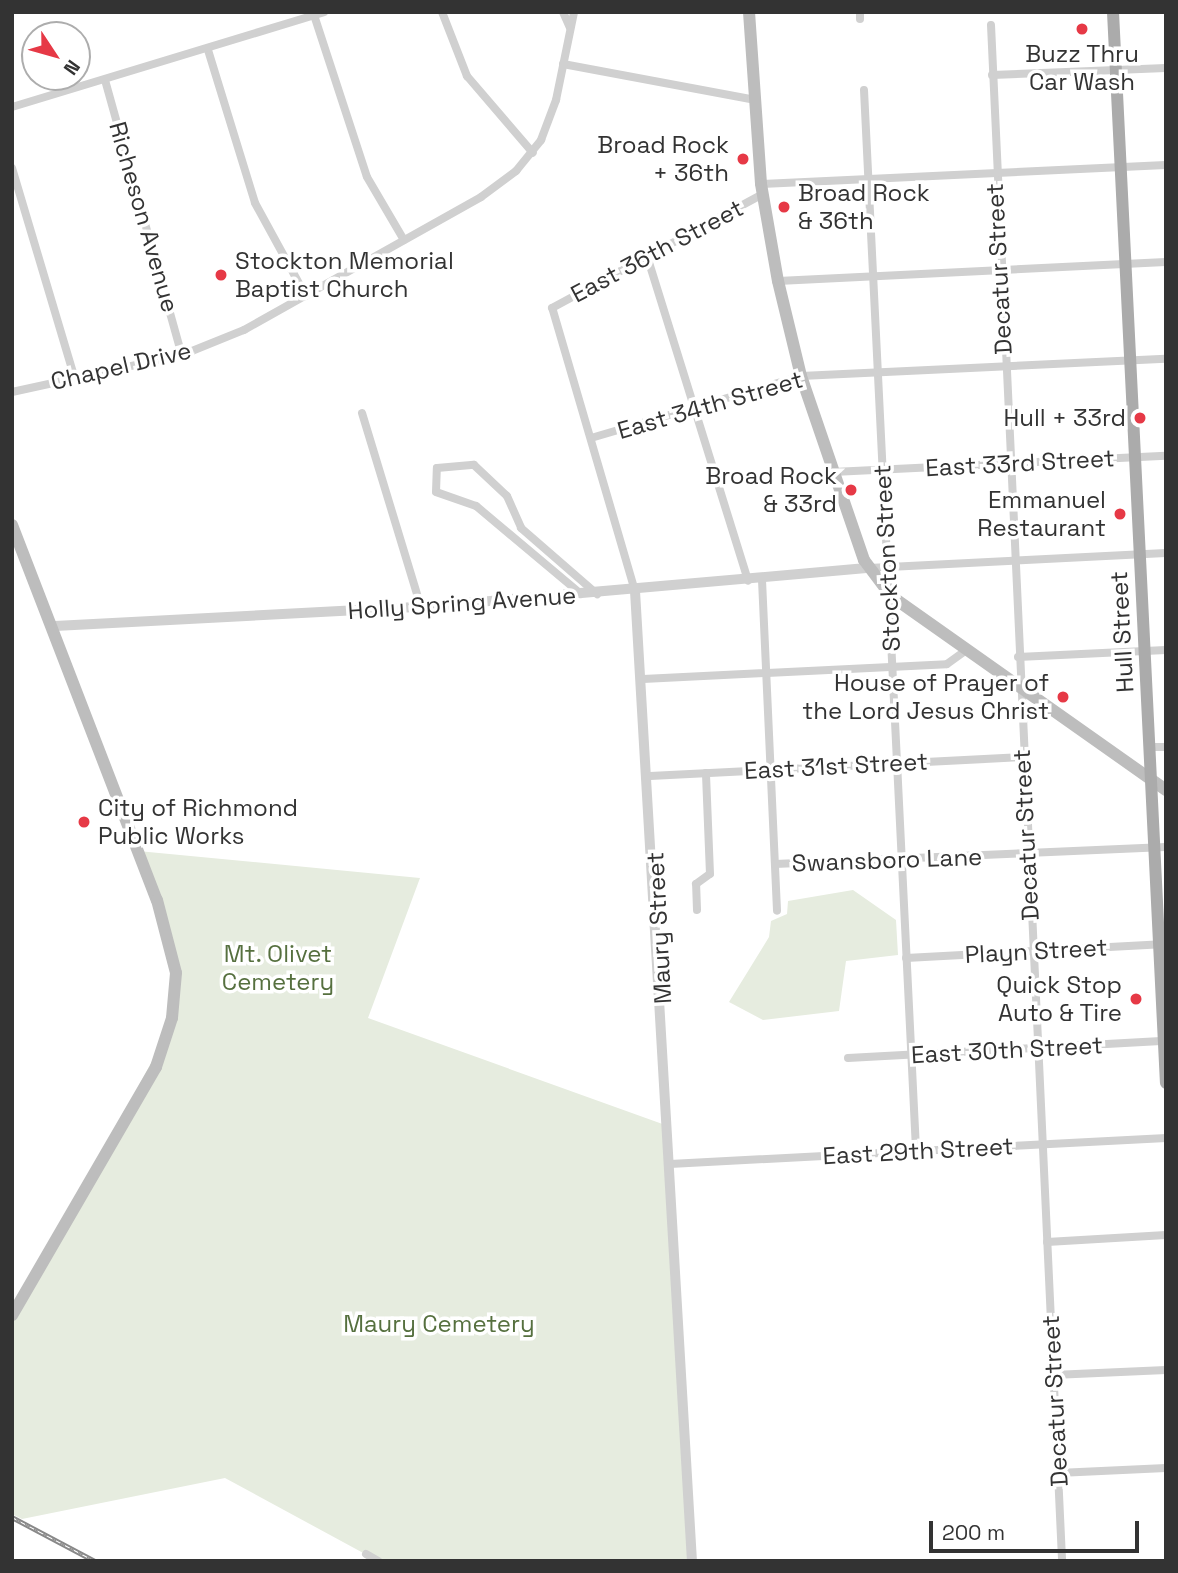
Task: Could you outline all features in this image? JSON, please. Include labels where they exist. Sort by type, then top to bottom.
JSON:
[{"type":"main road","points":[[749,12],[762,189],[778,281],[801,376],[869,568],[891,596],[1166,790]]},
{"type":"main road","name":"Hull Street","points":[[1113,12],[1150,779],[1159,848],[1166,1083]]},
{"type":"main road","points":[[12,525],[55,626],[170,939],[174,1003],[144,1092],[12,1315]]},
{"type":"street","points":[[12,107],[208,50],[324,12]]},
{"type":"street","points":[[442,12],[467,76],[533,153]]},
{"type":"street","points":[[563,12],[570,28]]},
{"type":"street","name":"Chapel Drive","points":[[12,392],[74,376],[182,355],[306,296],[481,197],[533,153],[552,115],[574,12]]},
{"type":"street","points":[[314,15],[367,177],[404,240]]},
{"type":"street","name":"Decatur Street","points":[[991,25],[1021,757],[1038,1049],[1062,1561]]},
{"type":"street","points":[[208,50],[256,203],[306,296]]},
{"type":"street","points":[[563,64],[757,100]]},
{"type":"street","points":[[992,75],[1166,68]]},
{"type":"street","name":"Richeson Avenue","points":[[105,80],[182,355]]},
{"type":"street","name":"Stockton Street","points":[[864,90],[891,596],[900,860],[916,1151]]},
{"type":"street","name":"East 36th Street","points":[[552,307],[762,189],[869,179],[1166,165]]},
{"type":"street","points":[[12,168],[74,376]]},
{"type":"street","points":[[647,256],[748,581]]},
{"type":"street","points":[[778,281],[1166,262]]},
{"type":"street","name":"Maury Street","points":[[552,307],[635,592],[650,776],[692,1561]]},
{"type":"street","name":"East 34th Street","points":[[591,438],[801,376],[1166,359]]},
{"type":"street","points":[[362,413],[421,607]]},
{"type":"street","name":"East 33rd Street","points":[[833,472],[1166,456]]},
{"type":"street","points":[[582,594],[476,506],[436,492],[436,468],[474,465],[508,496],[524,532],[597,594]]},
{"type":"street","points":[[869,568],[1166,553]]},
{"type":"street","name":"Holly Spring Avenue","points":[[55,626],[421,607],[635,592],[869,568]]},
{"type":"street","points":[[762,580],[777,911]]},
{"type":"street","points":[[643,680],[947,664],[966,650]]},
{"type":"street","points":[[1018,657],[1166,650]]},
{"type":"street","points":[[1149,747],[1166,747]]},
{"type":"street","name":"East 31st Street","points":[[650,776],[1021,757]]},
{"type":"street","points":[[697,910],[696,884],[710,874],[706,773]]},
{"type":"street","name":"Swansboro Lane","points":[[775,864],[1159,848]]},
{"type":"street","name":"Playn Street","points":[[906,958],[1162,944]]},
{"type":"street","name":"East 30th Street","points":[[848,1058],[1165,1041]]},
{"type":"street","name":"East 29th Street","points":[[670,1164],[1166,1138]]},
{"type":"street","points":[[1047,1242],[1166,1235]]},
{"type":"street","points":[[1053,1375],[1166,1370]]},
{"type":"street","points":[[1058,1474],[1166,1468]]},
{"type":"street","points":[[366,1554],[378,1561]]},
{"type":"green space","name":"Maury Cemetery","points":[[138,851],[420,878],[368,1018],[668,1126],[691,1561],[378,1561],[225,1478],[22,1519],[12,1514],[12,1321],[165,1037],[175,970]]},
{"type":"green space","points":[[853,890],[896,920],[898,955],[846,961],[839,1011],[763,1020],[729,1002],[769,937],[771,921],[787,914],[788,901]]},
{"type":"railway","points":[[12,1517],[95,1561]]},
{"type":"place","name":"Buzz Thru Car Wash","points":[[1082,29]]},
{"type":"place","name":"Broad Rock + 36th","points":[[743,159]]},
{"type":"place","name":"Broad Rock & 36th","points":[[784,207]]},
{"type":"place","name":"Stockton Memorial Baptist Church","points":[[221,275]]},
{"type":"place","name":"Hull + 33rd","points":[[1140,418]]},
{"type":"place","name":"Broad Rock & 33rd","points":[[851,490]]},
{"type":"place","name":"Emmanuel Restaurant","points":[[1120,514]]},
{"type":"place","name":"House of Prayer of the Lord Jesus Christ","points":[[1063,697]]},
{"type":"place","name":"City of Richmond Public Works","points":[[84,822]]},
{"type":"place","name":"Quick Stop Auto & Tire","points":[[1136,999]]},
{"type":"park label","name":"Mt. Olivet Cemetery","points":[[278,968]]}]
